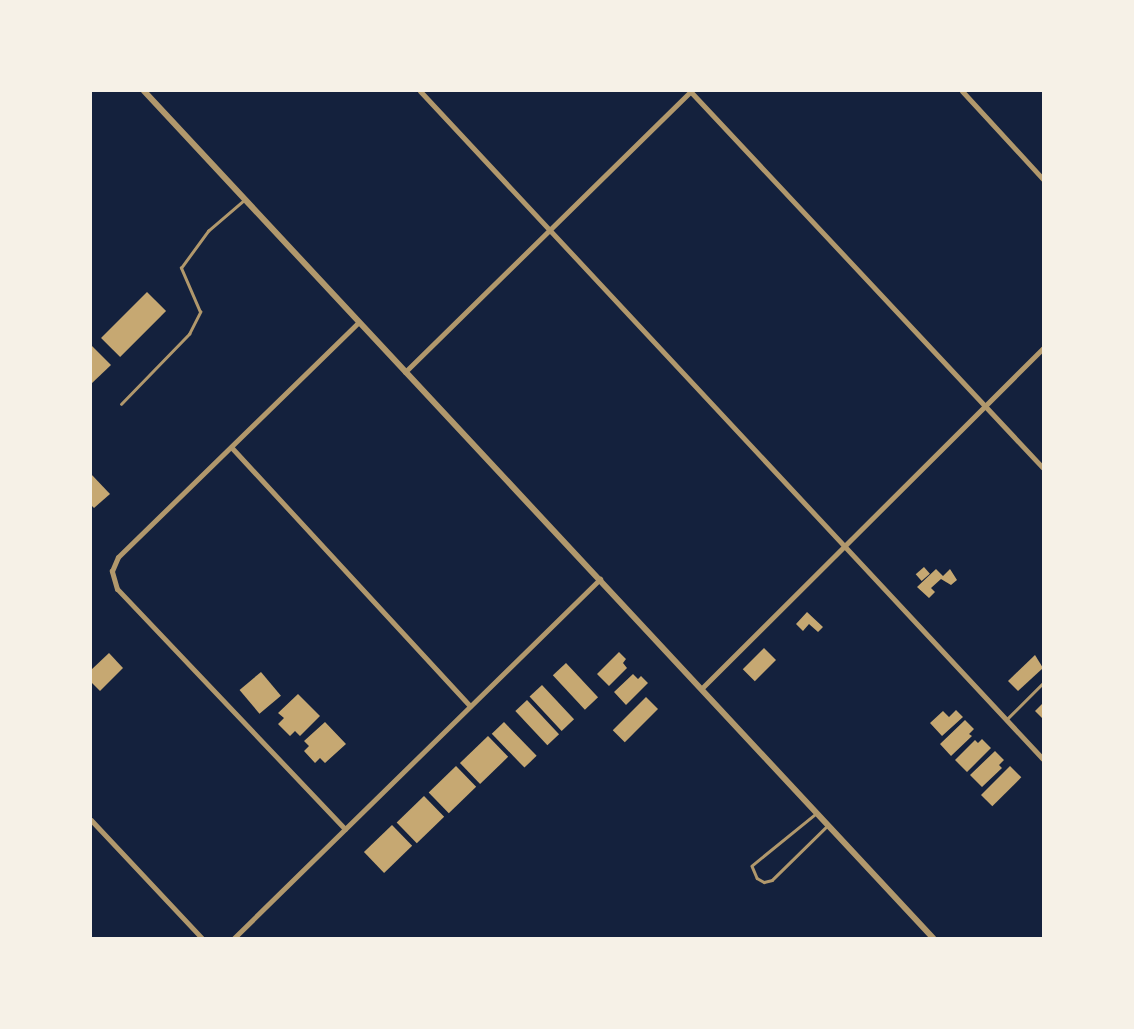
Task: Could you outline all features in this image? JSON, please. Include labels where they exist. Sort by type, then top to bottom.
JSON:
[{"type":"street","points":[[144,91],[358,323],[702,688],[933,938]]},
{"type":"street","points":[[420,91],[1043,759]]},
{"type":"street","points":[[405,372],[691,91],[1043,468]]},
{"type":"street","points":[[962,91],[1043,178]]},
{"type":"street","points":[[345,829],[117,589],[112,571],[118,557],[221,455],[232,448],[358,323]]},
{"type":"street","points":[[702,688],[986,407],[1043,348]]},
{"type":"street","points":[[232,448],[470,706]]},
{"type":"street","points":[[234,938],[600,579]]},
{"type":"street","points":[[91,820],[202,938]]},
{"type":"lane","points":[[121,404],[189,334],[200,312],[181,268],[208,231],[244,200]]},
{"type":"lane","points":[[1006,720],[1043,683]]},
{"type":"lane","points":[[818,813],[752,866],[757,878],[764,882],[772,880],[829,825]]},
{"type":"building","points":[[147,292],[166,311],[120,357],[101,338]]},
{"type":"building","points":[[91,345],[111,365],[91,384]]},
{"type":"building","points":[[91,474],[110,494],[94,508],[91,505]]},
{"type":"building","points":[[924,567],[930,574],[922,581],[916,574]]},
{"type":"building","points":[[936,569],[943,576],[950,569],[957,580],[951,585],[941,579],[931,588],[935,592],[929,598],[917,587]]},
{"type":"building","points":[[807,612],[823,627],[818,632],[809,624],[803,631],[796,624]]},
{"type":"building","points":[[764,648],[776,660],[755,681],[743,669]]},
{"type":"building","points":[[619,652],[626,659],[623,663],[627,668],[609,686],[597,674]]},
{"type":"building","points":[[109,653],[123,668],[100,691],[91,682],[91,670]]},
{"type":"building","points":[[1035,655],[1043,668],[1018,691],[1008,681]]},
{"type":"building","points":[[566,663],[598,697],[585,710],[553,675]]},
{"type":"building","points":[[261,672],[281,696],[259,714],[240,690]]},
{"type":"building","points":[[633,674],[638,679],[641,676],[648,683],[626,705],[614,692]]},
{"type":"building","points":[[542,685],[574,719],[562,731],[530,697]]},
{"type":"building","points":[[298,694],[320,716],[300,736],[295,731],[290,736],[278,724],[284,718],[278,713]]},
{"type":"building","points":[[646,697],[658,709],[625,742],[613,730]]},
{"type":"building","points":[[527,700],[559,734],[547,745],[515,711]]},
{"type":"building","points":[[1043,703],[1043,719],[1035,711]]},
{"type":"building","points":[[956,710],[963,717],[942,736],[930,723],[943,711],[949,717]]},
{"type":"building","points":[[965,720],[974,729],[969,734],[972,736],[951,756],[940,744]]},
{"type":"building","points":[[325,722],[346,744],[325,763],[320,758],[315,763],[304,751],[309,746],[304,741]]},
{"type":"building","points":[[504,722],[537,756],[524,768],[492,734]]},
{"type":"building","points":[[488,736],[508,757],[480,784],[460,763]]},
{"type":"building","points":[[982,739],[991,748],[967,772],[955,760],[975,740],[978,743]]},
{"type":"building","points":[[995,751],[1004,760],[999,765],[1002,768],[982,787],[970,775]]},
{"type":"building","points":[[456,766],[476,787],[449,813],[429,792]]},
{"type":"building","points":[[1010,766],[1021,777],[992,806],[981,795]]},
{"type":"building","points":[[424,796],[444,817],[417,843],[397,822]]},
{"type":"building","points":[[392,825],[412,846],[384,873],[364,852]]}]
